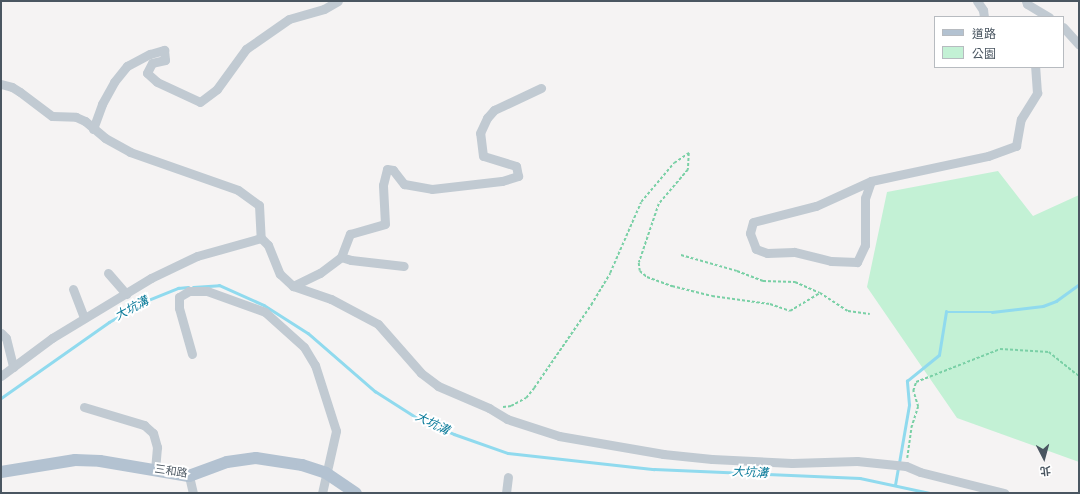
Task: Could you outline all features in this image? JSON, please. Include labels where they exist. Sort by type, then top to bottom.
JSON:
[{"type":"main road","name":"三和路","points":[[1,472],[75,460],[100,461],[155,469],[189,476],[227,462],[256,458],[302,464],[326,474],[356,493]]},
{"type":"street","points":[[93,129],[102,104],[114,82],[127,66],[150,54],[164,50],[165,60],[152,63],[147,73],[157,82],[200,102],[217,89],[246,49],[289,19],[324,9],[338,1]]},
{"type":"street","points":[[977,1],[983,10],[984,16]]},
{"type":"street","points":[[1026,1],[1026,4],[1046,16]]},
{"type":"street","points":[[1064,28],[1079,45]]},
{"type":"street","points":[[871,181],[865,198],[865,244],[858,262],[831,261],[794,252],[767,253],[756,249],[750,233],[753,222],[816,206],[871,181],[988,156],[1016,146],[1021,119],[1037,93],[1035,68]]},
{"type":"street","points":[[1,84],[12,87],[20,92],[52,116],[76,117],[85,121],[105,138],[130,152],[238,190],[251,198],[259,205],[261,238],[268,245],[280,274],[294,286],[331,299],[378,324],[421,373],[438,386],[489,408],[508,419],[559,436],[663,454],[712,459],[792,463],[857,461],[906,466],[928,474],[1004,493]]},
{"type":"street","points":[[294,286],[320,272],[341,257],[350,234],[385,224],[384,185],[387,169],[393,170],[404,184],[432,189],[502,181],[518,176],[516,166],[483,156],[480,133],[487,118],[494,110],[541,88]]},
{"type":"street","points":[[1,376],[52,338],[151,278],[197,256],[261,238]]},
{"type":"street","points":[[341,257],[351,260],[404,266]]},
{"type":"street","points":[[108,272],[126,294]]},
{"type":"street","points":[[73,289],[84,318]]},
{"type":"street","points":[[192,354],[179,308],[179,297],[189,291],[207,292],[265,312],[304,347],[316,365],[336,430],[322,493]]},
{"type":"street","points":[[1,333],[6,338],[13,367]]},
{"type":"street","points":[[84,407],[144,425],[153,433],[157,447],[155,469]]},
{"type":"street","points":[[189,476],[193,493]]},
{"type":"street","points":[[506,493],[508,477]]},
{"type":"path","points":[[489,408],[510,406],[526,398],[534,388],[591,305],[610,273],[641,202],[674,163],[689,153],[688,170],[659,204],[639,263],[640,271],[647,277],[672,286],[712,296],[770,304],[790,311],[820,293]]},
{"type":"path","points":[[681,255],[737,271],[763,281],[795,282],[820,293],[848,311],[870,314]]},
{"type":"path","points":[[906,466],[911,428],[918,407],[913,391],[916,382],[1000,349],[1049,352],[1077,375],[1079,375]]},
{"type":"green space","points":[[998,171],[1033,216],[1079,195],[1079,462],[957,418],[867,287],[887,192]]},
{"type":"waterway","points":[[899,463],[909,405],[907,381],[939,355],[946,312],[992,312],[1043,306],[1056,301],[1079,284]]},
{"type":"waterway","name":"大坑溝","points":[[193,287],[219,285],[264,305],[308,333],[375,391],[419,419],[454,434],[508,453],[654,469],[860,478],[930,493]]},
{"type":"waterway","name":"大坑溝","points":[[1,398],[109,322],[146,301],[178,288],[188,287]]},
{"type":"waterway","points":[[895,485],[898,468]]}]
